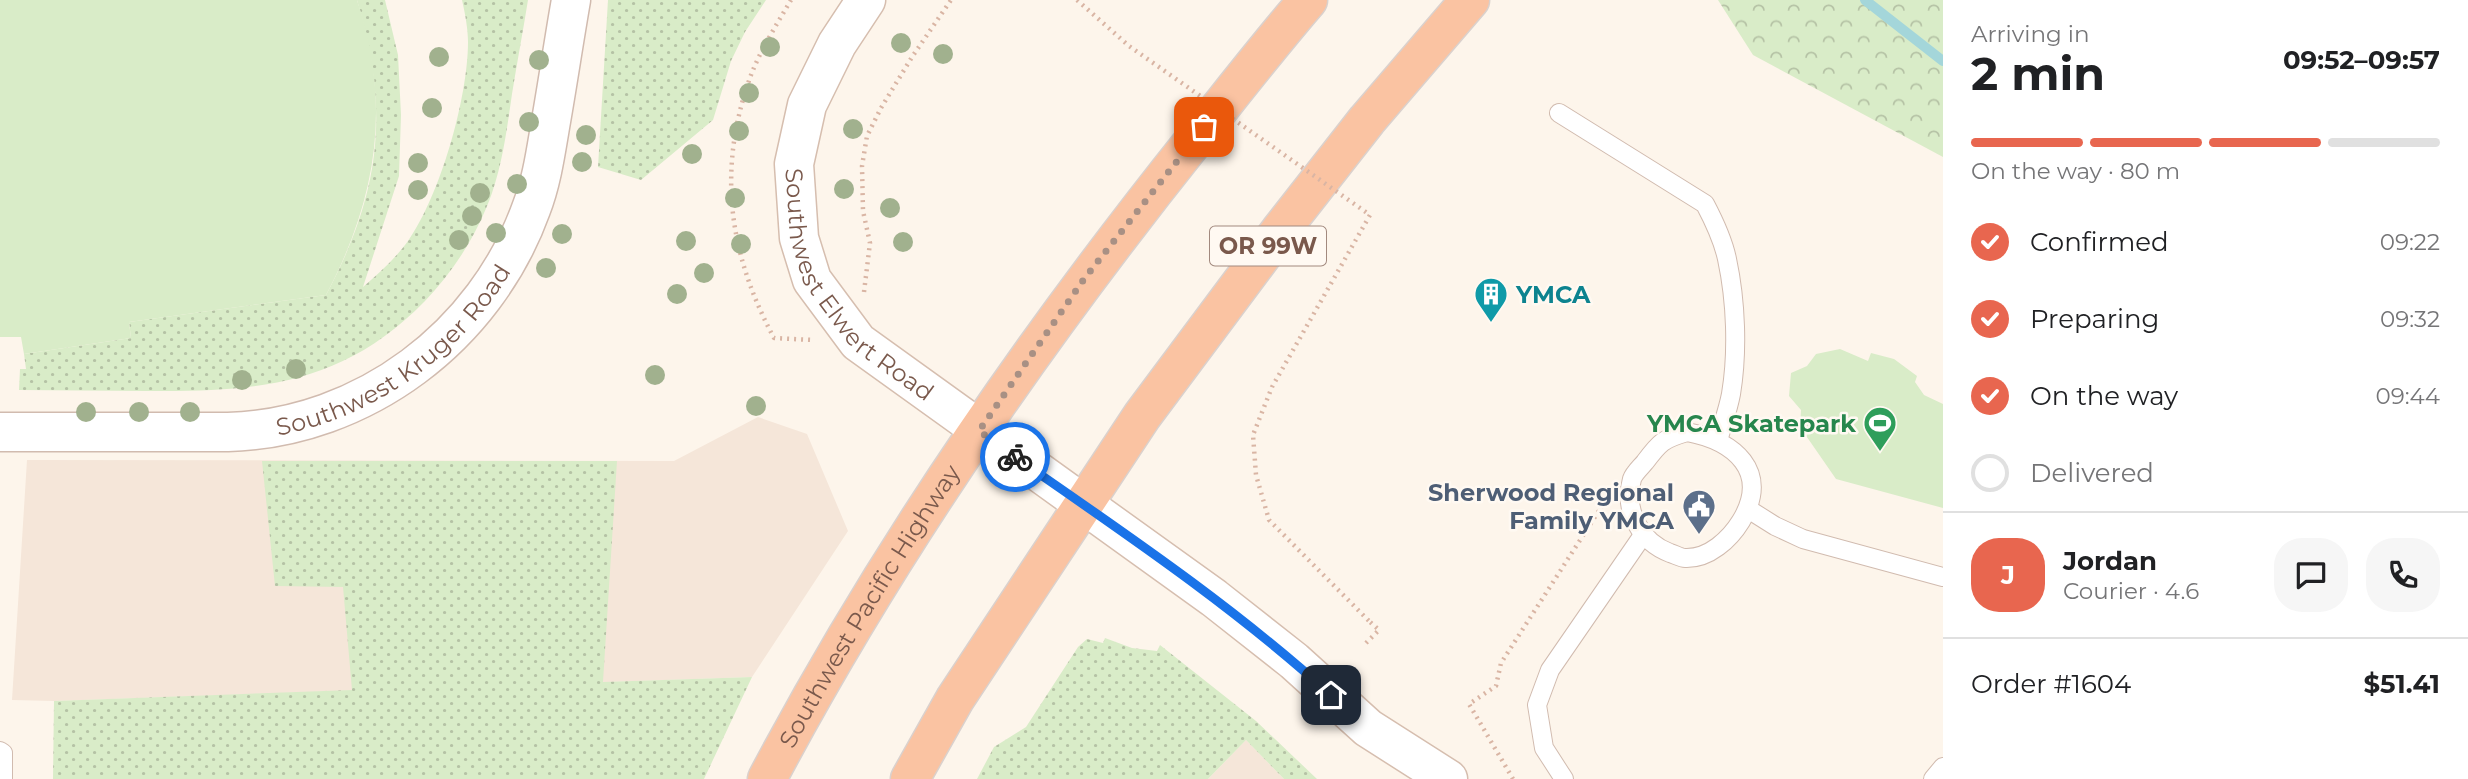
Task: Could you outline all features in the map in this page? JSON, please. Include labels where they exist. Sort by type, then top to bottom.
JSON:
[{"type":"highway","name":"Southwest Pacific Highway","points":[[767,779],[840,644],[917,522],[1084,279],[1308,0]]},
{"type":"highway","name":"OR 99W","points":[[910,779],[955,699],[1142,416],[1367,120],[1470,0]]},
{"type":"main road","name":"Southwest Kruger Road","points":[[0,432],[265,430],[336,410],[368,396],[413,368],[443,343],[481,302],[504,268],[523,231],[540,181],[571,0]]},
{"type":"main road","name":"Southwest Elwert Road","points":[[866,0],[837,44],[807,105],[794,164],[799,238],[813,279],[858,342],[1214,598],[1294,661],[1368,728]]},
{"type":"main road","points":[[1368,728],[1395,779]]},
{"type":"main road","points":[[1368,728],[1448,779]]},
{"type":"lane","points":[[1559,113],[1705,204],[1717,226],[1727,258],[1733,303],[1734,343],[1731,394],[1718,442]]},
{"type":"lane","points":[[1687,432],[1711,437],[1718,442],[1734,450],[1746,463],[1751,484],[1748,509],[1733,535],[1710,552],[1685,558],[1656,547],[1637,526],[1630,504],[1633,478],[1655,448],[1666,438],[1687,432]]},
{"type":"lane","points":[[1748,509],[1803,539],[1943,577]]},
{"type":"lane","points":[[1564,779],[1544,748],[1537,705],[1550,670],[1643,535]]},
{"type":"lane","points":[[0,751],[3,753],[3,779]]},
{"type":"lane","points":[[1933,779],[1943,767]]},
{"type":"path","points":[[774,338],[756,305],[743,269],[734,226],[732,151],[739,112],[752,74],[791,0]]},
{"type":"path","points":[[870,243],[863,211],[862,166],[867,136],[900,78],[951,0]]},
{"type":"path","points":[[1077,0],[1129,46],[1370,215],[1272,387],[1253,435],[1256,475],[1269,520],[1379,630],[1366,643]]},
{"type":"path","points":[[1513,779],[1469,704],[1496,686],[1501,663],[1602,506],[1630,504]]},
{"type":"shaded area","points":[[758,417],[807,434],[848,531],[752,677],[54,701],[12,700],[27,460],[674,461]]},
{"type":"shaded area","points":[[1246,740],[1284,779],[1208,779]]},
{"type":"green space","points":[[0,0],[357,0],[368,39],[374,76],[374,150],[357,223],[326,295],[129,322],[131,338],[24,354],[21,337],[0,337]]},
{"type":"green space","points":[[357,0],[385,0],[398,55],[401,115],[399,176],[363,287],[408,241],[420,222],[441,173],[457,118],[467,65],[468,42],[462,0],[528,0],[504,144],[492,193],[472,237],[436,289],[394,329],[363,351],[330,367],[297,378],[262,385],[187,391],[19,390],[20,369],[26,369],[24,354],[131,338],[129,322],[326,295],[359,221],[369,186],[374,150],[374,78]]},
{"type":"green space","points":[[608,0],[766,0],[745,32],[731,61],[713,120],[641,180],[598,167]]},
{"type":"green space","points":[[1718,0],[1943,0],[1943,157],[1753,55]]},
{"type":"green space","name":"YMCA Skatepark","points":[[1840,349],[1868,361],[1871,353],[1894,359],[1917,376],[1915,382],[1924,395],[1943,404],[1943,508],[1836,479],[1800,427],[1801,410],[1789,396],[1791,373],[1807,366],[1816,354]]},
{"type":"green space","points":[[262,461],[617,461],[603,682],[752,677],[704,779],[53,779],[54,701],[352,690],[343,587],[275,586]]},
{"type":"green space","points":[[1105,638],[1132,648],[1157,651],[1160,645],[1256,721],[1317,779],[1284,779],[1246,740],[1208,779],[977,779],[994,747],[1026,727],[1078,647],[1087,639],[1103,643]]},
{"type":"waterway","points":[[1865,0],[1943,61]]},
{"type":"way so far","points":[[1015,457],[979,431],[1084,279],[1204,127]]},
{"type":"place","name":"YMCA","points":[[1491,324]]},
{"type":"place","name":"YMCA Skatepark","points":[[1880,453]]},
{"type":"place","name":"Sherwood Regional Family YMCA","points":[[1699,536]]},
{"type":"route","points":[[1015,457],[1214,598],[1294,661],[1331,695]]}]
